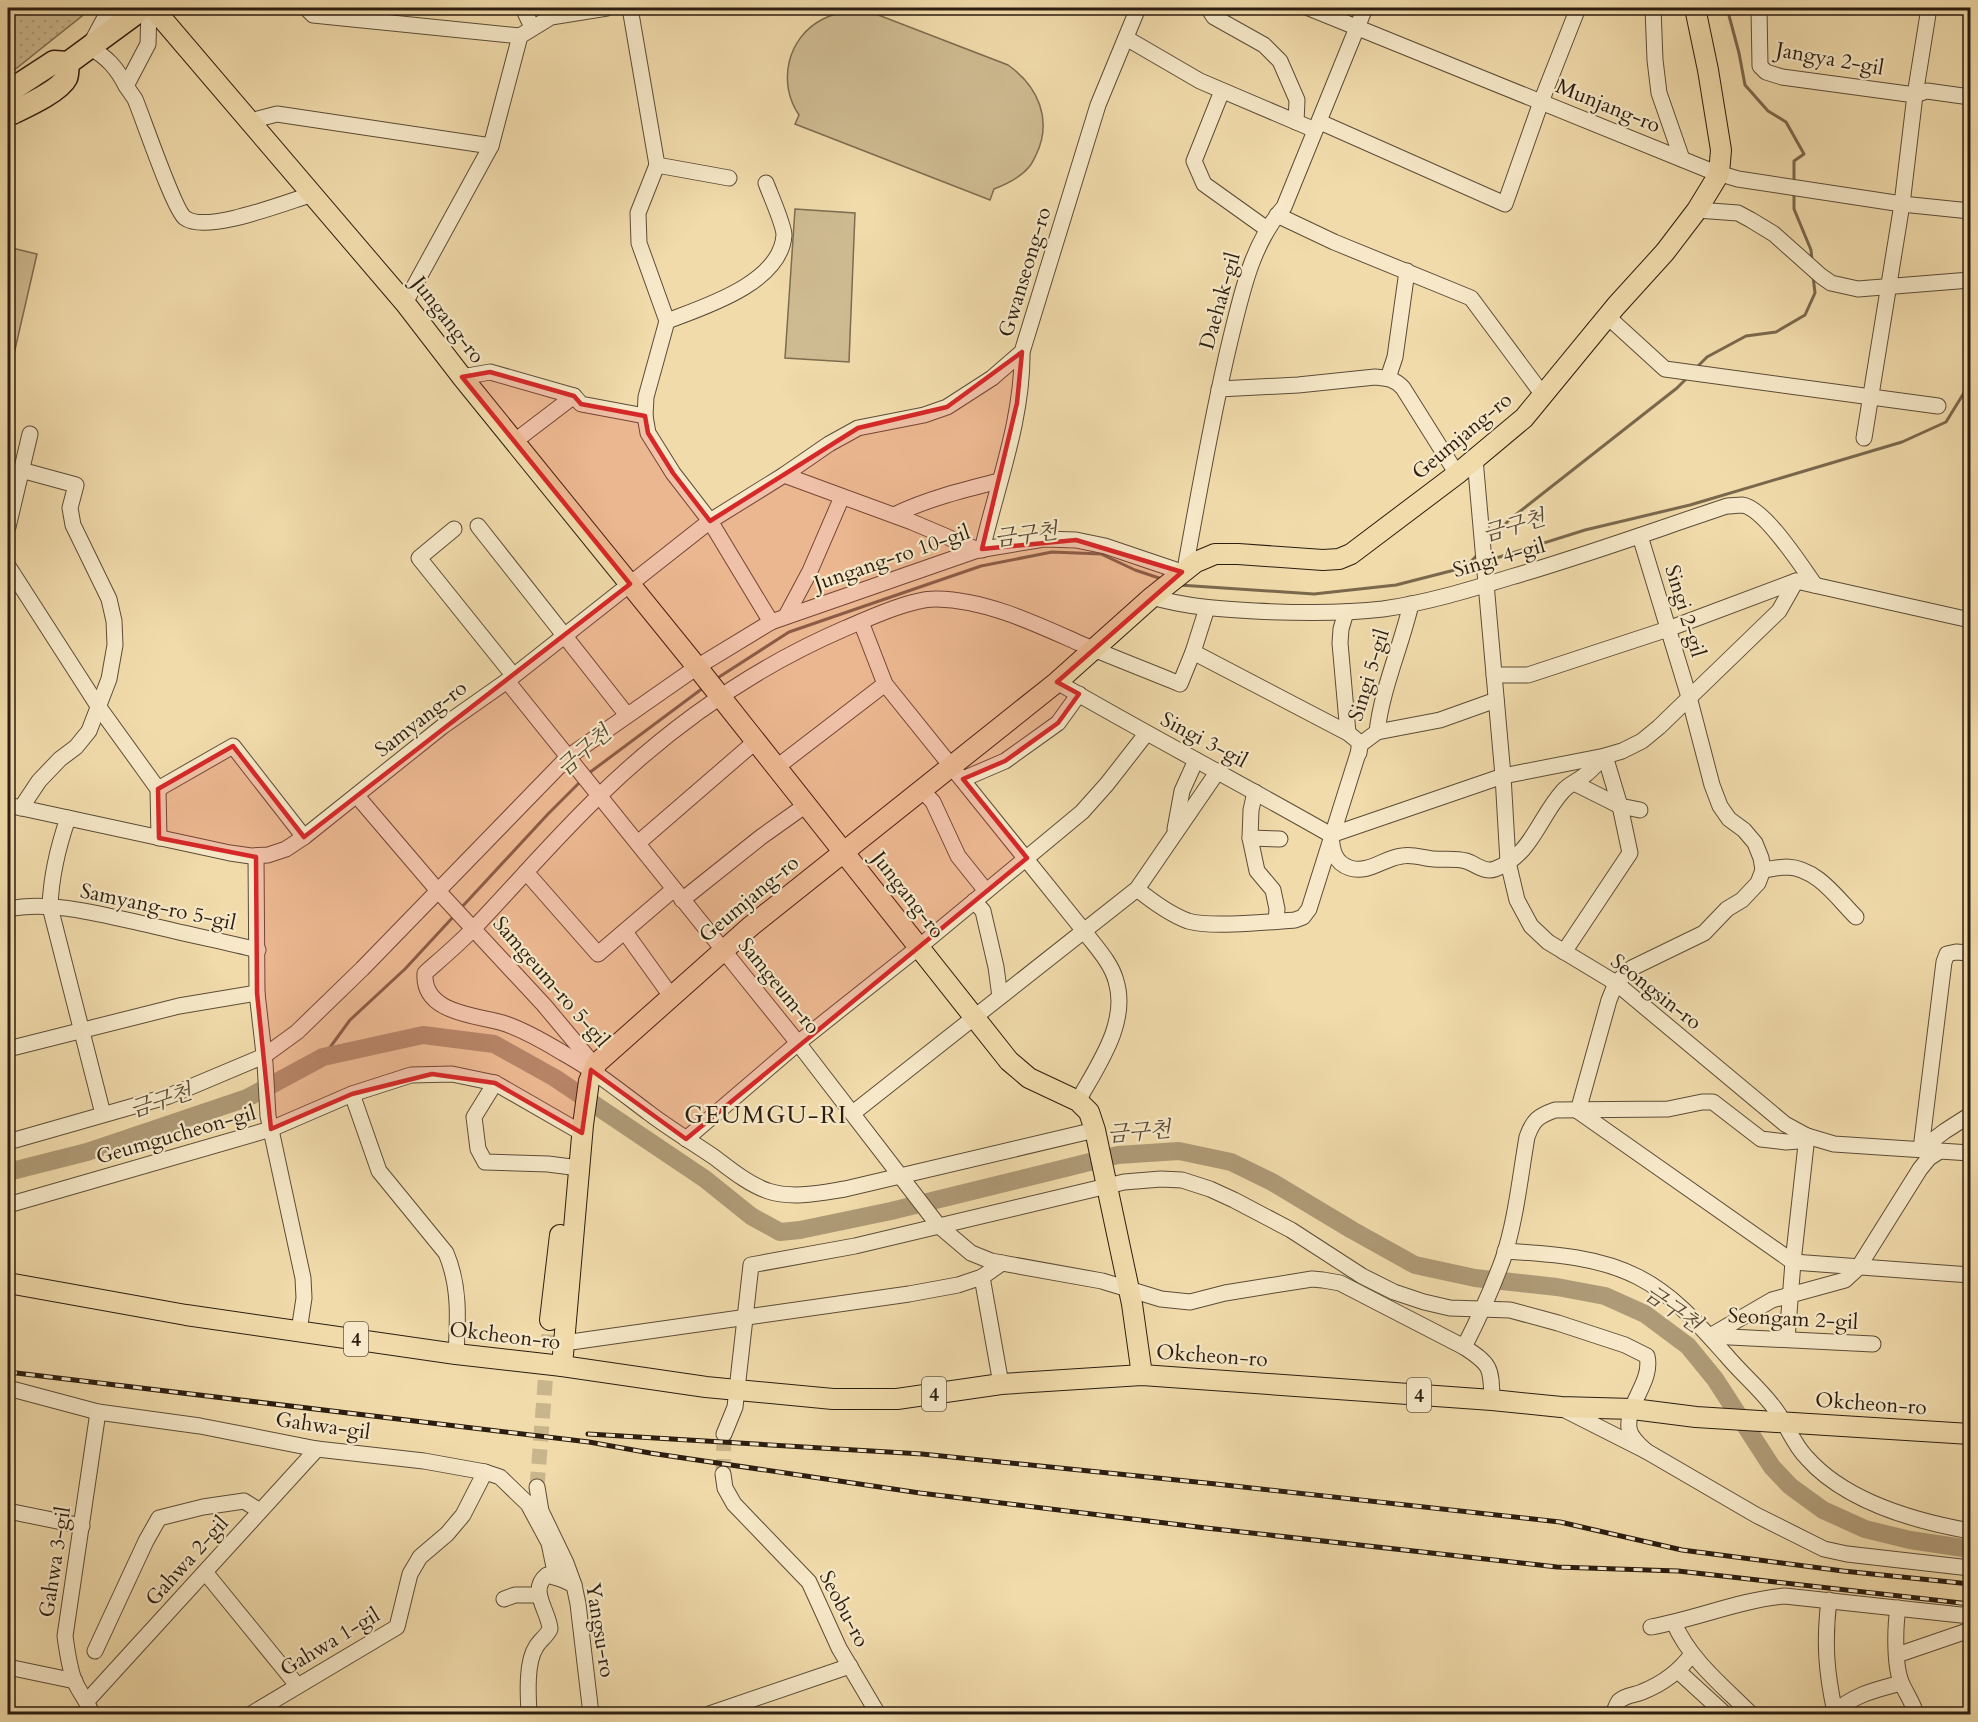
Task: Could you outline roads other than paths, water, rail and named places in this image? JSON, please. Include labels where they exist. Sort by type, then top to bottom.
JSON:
[{"type":"highway","points":[[8,92],[54,62],[68,63],[143,8]]},
{"type":"highway","points":[[8,115],[34,103],[59,85],[67,77],[68,63]]},
{"type":"main road","name":"Jungang-ro","points":[[151,8],[405,303],[1009,1061],[1029,1078],[1078,1101]]},
{"type":"main road","points":[[1695,8],[1719,130],[1721,150],[1719,174]]},
{"type":"main road","name":"Geumjang-ro","points":[[592,1073],[671,996],[723,950],[922,790],[958,773],[1183,571],[1196,562],[1215,554],[1340,559],[1351,554],[1457,474],[1524,418],[1608,316],[1665,252],[1697,210],[1719,174]]},
{"type":"main road","points":[[562,1366],[582,1129],[592,1073]]},
{"type":"main road","points":[[1078,1101],[1089,1112],[1095,1134],[1128,1289],[1142,1375]]},
{"type":"main road","points":[[550,1320],[564,1202],[578,1175]]},
{"type":"main road","name":"Okcheon-ro","points":[[8,1283],[186,1315],[456,1354],[562,1366],[723,1389],[833,1399],[897,1400],[1001,1384],[1142,1375],[1561,1407],[1633,1409],[1696,1417],[1971,1434]]},
{"type":"street","points":[[110,8],[89,46],[103,54],[115,66],[135,99],[175,201],[184,217],[200,224],[230,220],[313,194]]},
{"type":"street","points":[[126,86],[148,44],[151,8]]},
{"type":"street","points":[[306,8],[313,15],[526,31],[551,17],[607,8]]},
{"type":"street","points":[[405,303],[491,146],[526,31],[523,8]]},
{"type":"street","points":[[630,8],[657,165],[638,213],[639,243],[667,321],[646,397],[645,416],[648,433],[673,472],[710,520],[771,622]]},
{"type":"street","name":"Gwanseong-ro","points":[[630,584],[710,520],[784,475],[829,444],[858,428],[924,415],[947,407],[992,378],[1022,352],[1098,105],[1138,8]]},
{"type":"street","points":[[1208,8],[1214,17],[1264,45],[1280,61],[1297,100],[1296,122]]},
{"type":"street","name":"Munjang-ro","points":[[1309,8],[1719,174],[1738,179],[1902,204],[1971,211]]},
{"type":"street","name":"Daehak-gil","points":[[1183,571],[1219,389],[1245,277],[1267,229],[1284,207],[1365,8]]},
{"type":"street","points":[[1126,38],[1200,81],[1222,91],[1296,122],[1317,126],[1505,204],[1541,102],[1578,8]]},
{"type":"street","points":[[1653,8],[1659,93],[1682,159]]},
{"type":"street","name":"Jangya 2-gil","points":[[1759,8],[1760,66],[1766,72],[1782,77],[1915,95],[1927,91],[1971,97]]},
{"type":"street","points":[[1864,438],[1902,204],[1915,95],[1929,8]]},
{"type":"street","points":[[1222,91],[1194,161],[1204,184],[1267,229]]},
{"type":"street","points":[[250,121],[277,114],[491,146]]},
{"type":"street","points":[[657,165],[729,178]]},
{"type":"street","points":[[667,321],[706,306],[760,278],[779,256],[784,234],[766,183]]},
{"type":"street","points":[[1697,210],[1738,213],[1751,220],[1774,234],[1831,283],[1858,289],[1971,280]]},
{"type":"street","points":[[1277,215],[1334,242],[1471,298],[1543,396]]},
{"type":"street","points":[[1388,378],[1395,357],[1407,271]]},
{"type":"street","points":[[1608,316],[1665,369],[1938,406]]},
{"type":"street","points":[[784,475],[894,515],[980,550],[1017,403],[1022,352]]},
{"type":"street","points":[[462,377],[490,372],[574,396],[581,404],[645,416]]},
{"type":"street","points":[[1219,389],[1298,385],[1375,377],[1388,378],[1398,382],[1403,388],[1457,474]]},
{"type":"street","points":[[514,441],[574,396]]},
{"type":"street","points":[[8,527],[30,434]]},
{"type":"street","name":"Seongsin-ro","points":[[1475,459],[1503,776],[1508,862],[1517,900],[1531,926],[1548,942],[1616,983],[1785,1124],[1807,1136],[1834,1144],[1971,1153]]},
{"type":"street","points":[[14,806],[60,759],[76,747],[89,731],[109,679],[115,645],[114,621],[109,599],[73,525],[70,508],[76,484],[21,470]]},
{"type":"street","points":[[894,515],[957,491],[999,481]]},
{"type":"street","points":[[786,616],[810,571],[842,497]]},
{"type":"street","name":"Singi 4-gil","points":[[1154,595],[1176,604],[1279,612],[1346,612],[1411,604],[1486,585],[1727,506],[1743,505],[1759,513],[1771,526],[1815,585]]},
{"type":"street","points":[[478,526],[627,715]]},
{"type":"street","points":[[454,529],[419,558],[570,760]]},
{"type":"street","name":"Singi 2-gil","points":[[1640,536],[1689,697]]},
{"type":"street","name":"Jungang-ro 10-gil","points":[[265,1059],[297,1032],[441,894],[570,760],[627,715],[697,667],[771,622],[980,550],[1044,539],[1076,540],[1106,546],[1183,571]]},
{"type":"street","points":[[8,566],[98,706],[158,789],[159,838]]},
{"type":"street","points":[[1494,675],[1527,675],[1668,629],[1796,581],[1971,620]]},
{"type":"street","name":"Singi 2-gil","points":[[1503,776],[1605,756],[1622,751],[1641,741],[1659,727],[1779,611],[1796,581]]},
{"type":"street","name":"Samyang-ro","points":[[14,806],[230,854],[268,855],[286,849],[630,584]]},
{"type":"street","points":[[597,792],[717,693],[782,658],[861,621],[902,606],[934,598],[980,605],[1030,621],[1180,684],[1207,608]]},
{"type":"street","name":"Singi 5-gil","points":[[1331,835],[1361,744],[1377,732],[1379,713],[1404,635],[1411,604]]},
{"type":"street","name":"Singi 5-gil","points":[[1346,612],[1340,643],[1348,733],[1359,742],[1359,753]]},
{"type":"street","points":[[861,621],[885,684],[1084,931],[1110,968],[1116,981],[1119,1002],[1115,1024],[1105,1051],[1078,1101]]},
{"type":"street","points":[[1193,652],[1348,733]]},
{"type":"street","name":"Singi 3-gil","points":[[1057,682],[1146,734],[1218,771],[1331,835]]},
{"type":"street","points":[[777,767],[885,684]]},
{"type":"street","points":[[958,773],[1005,761],[1058,723],[1078,694]]},
{"type":"street","points":[[1578,1112],[1616,983],[1639,964],[1704,933],[1726,909],[1742,900],[1758,883],[1763,870],[1755,843],[1744,830],[1729,819],[1720,806],[1712,785],[1689,697]]},
{"type":"street","points":[[1377,732],[1440,720],[1496,700]]},
{"type":"street","points":[[686,1139],[798,1042],[919,947],[1082,812],[1146,734]]},
{"type":"street","points":[[638,843],[756,741]]},
{"type":"street","points":[[158,789],[233,746],[304,837]]},
{"type":"street","points":[[1564,952],[1630,852],[1620,806],[1605,756]]},
{"type":"street","name":"Singi 2-gil","points":[[1574,783],[1605,756]]},
{"type":"street","name":"Samgeum-ro","points":[[570,760],[798,1042],[939,1226]]},
{"type":"street","points":[[1174,835],[1182,791],[1196,760]]},
{"type":"street","points":[[853,1113],[1137,889],[1218,771]]},
{"type":"street","points":[[1331,835],[1503,776]]},
{"type":"street","points":[[1331,835],[1335,856],[1338,861],[1349,868],[1370,868],[1401,856],[1421,856],[1467,861],[1487,871],[1508,862],[1524,849],[1536,835],[1551,804],[1565,788],[1574,783],[1620,806],[1640,810]]},
{"type":"street","points":[[922,790],[933,802],[980,896],[996,967],[1000,997]]},
{"type":"street","name":"Samgeum-ro 5-gil","points":[[592,1073],[544,1005],[471,926],[526,872],[597,792]]},
{"type":"street","points":[[1255,792],[1251,810],[1250,838],[1257,871],[1273,890],[1277,909],[1276,921]]},
{"type":"street","points":[[357,796],[471,926],[425,973],[427,985],[435,999],[452,1011],[506,1024],[564,1053],[686,1139],[768,1191],[810,1194],[903,1180],[1095,1134]]},
{"type":"street","points":[[526,872],[598,954],[678,894],[806,805]]},
{"type":"street","name":"Samyang-ro 5-gil","points":[[68,818],[53,874],[50,908],[104,1114]]},
{"type":"street","points":[[1137,889],[1155,904],[1190,921],[1207,923],[1294,920],[1303,917],[1310,909],[1331,835]]},
{"type":"street","points":[[1250,838],[1280,839]]},
{"type":"street","points":[[256,856],[257,993],[265,1059],[269,1123],[303,1278],[304,1298],[299,1331]]},
{"type":"street","points":[[1763,870],[1787,867],[1808,872],[1856,917]]},
{"type":"street","points":[[8,909],[21,906],[50,908]]},
{"type":"street","name":"Samyang-ro 5-gil","points":[[50,908],[97,914],[258,950]]},
{"type":"street","points":[[625,932],[671,996]]},
{"type":"street","points":[[1921,1149],[1944,962],[1947,954],[1956,951],[1971,953]]},
{"type":"street","points":[[8,1049],[179,1006],[257,993]]},
{"type":"street","points":[[8,1142],[169,1096],[265,1059]]},
{"type":"street","name":"Geumgucheon-gil","points":[[8,1205],[269,1123],[411,1075],[452,1074],[495,1083],[582,1129]]},
{"type":"street","points":[[495,1083],[474,1117],[478,1149],[485,1162],[548,1164],[578,1175]]},
{"type":"street","points":[[352,1094],[379,1171],[446,1253],[455,1280],[457,1296],[456,1354]]},
{"type":"street","points":[[1464,1347],[1485,1306],[1504,1255],[1512,1224],[1527,1137],[1538,1116],[1555,1110],[1578,1112],[1668,1109],[1713,1102],[1761,1139],[1785,1143],[1798,1141],[1807,1136]]},
{"type":"street","points":[[1578,1112],[1793,1262],[1971,1275]]},
{"type":"street","points":[[1921,1149],[1971,1115]]},
{"type":"street","points":[[1787,1339],[1807,1136]]},
{"type":"street","points":[[1858,1268],[1920,1169],[1929,1158],[1940,1151]]},
{"type":"street","points":[[724,1434],[735,1407],[723,1389],[745,1317],[751,1265],[855,1246],[1124,1182],[1161,1179],[1182,1180],[1234,1200],[1291,1230],[1362,1276],[1394,1292],[1450,1308],[1485,1306],[1510,1310],[1625,1345],[1647,1356],[1647,1371],[1633,1409],[1629,1429],[1635,1440],[1646,1451]]},
{"type":"street","points":[[939,1226],[971,1253],[1002,1263],[1093,1279],[1161,1299],[1190,1302],[1225,1293],[1311,1279],[1346,1286],[1464,1347],[1484,1360],[1491,1372],[1492,1400]]},
{"type":"street","name":"Seongam 2-gil","points":[[1504,1255],[1576,1258],[1596,1262],[1636,1276],[1669,1296],[1710,1336],[1873,1344]]},
{"type":"street","points":[[564,1343],[958,1286],[982,1277],[1002,1263]]},
{"type":"street","name":"Seongam 2-gil","points":[[1710,1336],[1772,1300],[1845,1280],[1858,1268]]},
{"type":"street","points":[[982,1277],[1001,1384]]},
{"type":"street","points":[[1710,1336],[1773,1406],[1776,1422],[1808,1460],[1836,1482],[1866,1500],[1897,1514],[1971,1531]]},
{"type":"street","name":"Gahwa-gil","points":[[8,1388],[98,1412],[200,1426],[317,1449],[424,1461],[485,1472],[500,1477],[528,1504],[549,1543],[554,1567],[568,1582]]},
{"type":"street","points":[[1561,1407],[1646,1451],[1756,1515],[1824,1549],[1847,1554],[1971,1568]]},
{"type":"street","name":"Gahwa 3-gil","points":[[90,1708],[75,1681],[65,1636],[98,1412]]},
{"type":"street","name":"Gahwa 2-gil","points":[[90,1708],[205,1572],[317,1449]]},
{"type":"street","name":"Gahwa 1-gil","points":[[251,1714],[397,1627],[410,1574],[420,1557],[447,1534],[463,1515],[485,1472]]},
{"type":"street","name":"Seobu-ro","points":[[723,1474],[725,1488],[734,1504],[809,1582],[839,1648],[878,1714]]},
{"type":"street","name":"Yangsu-ro","points":[[537,1487],[541,1510],[578,1604],[591,1714]]},
{"type":"street","points":[[95,1651],[159,1518],[244,1501],[260,1511]]},
{"type":"street","points":[[8,1511],[82,1526]]},
{"type":"street","points":[[205,1572],[297,1685]]},
{"type":"street","points":[[529,1713],[528,1687],[533,1654],[550,1629],[539,1595],[540,1584],[547,1575],[568,1582]]},
{"type":"street","points":[[504,1599],[515,1595],[539,1595]]},
{"type":"street","points":[[1651,1627],[1765,1598],[1785,1596],[1971,1616]]},
{"type":"street","points":[[1829,1600],[1826,1636],[1827,1677],[1834,1713],[1861,1694],[1901,1683]]},
{"type":"street","points":[[1898,1608],[1895,1625],[1897,1666],[1901,1683],[1916,1714]]},
{"type":"street","points":[[1674,1623],[1682,1641],[1685,1663],[1725,1714]]},
{"type":"street","points":[[1898,1655],[1971,1630]]},
{"type":"street","points":[[1613,1714],[1619,1702],[1624,1698],[1657,1686],[1685,1663]]},
{"type":"street","points":[[1685,1663],[1751,1714]]},
{"type":"street","points":[[709,1714],[850,1666]]},
{"type":"street","points":[[8,1667],[75,1681]]},
{"type":"waterway","points":[[1727,8],[1745,85],[1768,111],[1786,122],[1804,154],[1794,161],[1794,183]]},
{"type":"waterway","points":[[1794,192],[1794,209],[1811,250],[1812,260]]},
{"type":"waterway","points":[[1697,367],[1707,357],[1746,336],[1776,332],[1805,315],[1815,293],[1813,276]]},
{"type":"waterway","points":[[1488,543],[1509,520],[1688,377]]},
{"type":"waterway","name":"금구천","points":[[1490,560],[1585,530],[1690,505],[1902,442],[1946,422],[1970,383]]},
{"type":"waterway","name":"금구천","points":[[716,679],[789,632],[981,566],[1052,552],[1101,554],[1135,570],[1162,579]]},
{"type":"waterway","points":[[1466,567],[1478,554]]},
{"type":"waterway","name":"금구천","points":[[1179,585],[1314,594],[1396,585],[1478,564]]},
{"type":"waterway","name":"금구천","points":[[589,773],[703,688]]},
{"type":"waterway","name":"금구천","points":[[461,908],[582,780]]},
{"type":"waterway","name":"금구천","points":[[323,1057],[350,1020],[405,969],[454,916]]},
{"type":"waterway","name":"금구천","points":[[8,1172],[87,1152],[247,1098],[323,1057],[423,1035],[494,1044],[555,1078],[705,1179],[751,1216],[780,1232],[891,1211],[1118,1155],[1179,1151],[1231,1162],[1272,1182],[1415,1265],[1475,1278],[1557,1287],[1605,1296],[1645,1314],[1688,1346],[1715,1379],[1772,1467],[1790,1486],[1823,1510],[1865,1529],[1910,1540],[1970,1549]]},
{"type":"tunnel","points":[[537,1487],[550,1320]]},
{"type":"tunnel","points":[[723,1474],[724,1434]]},
{"type":"railway","points":[[8,1372],[589,1442],[920,1493],[1206,1528],[1557,1567],[1678,1571],[1970,1604]]},
{"type":"railway","points":[[588,1434],[922,1454],[1216,1484],[1560,1522],[1682,1550],[1843,1571],[1970,1584]]},
{"type":"district","name":"GEUMGU-RI","points":[[766,1115]]}]
